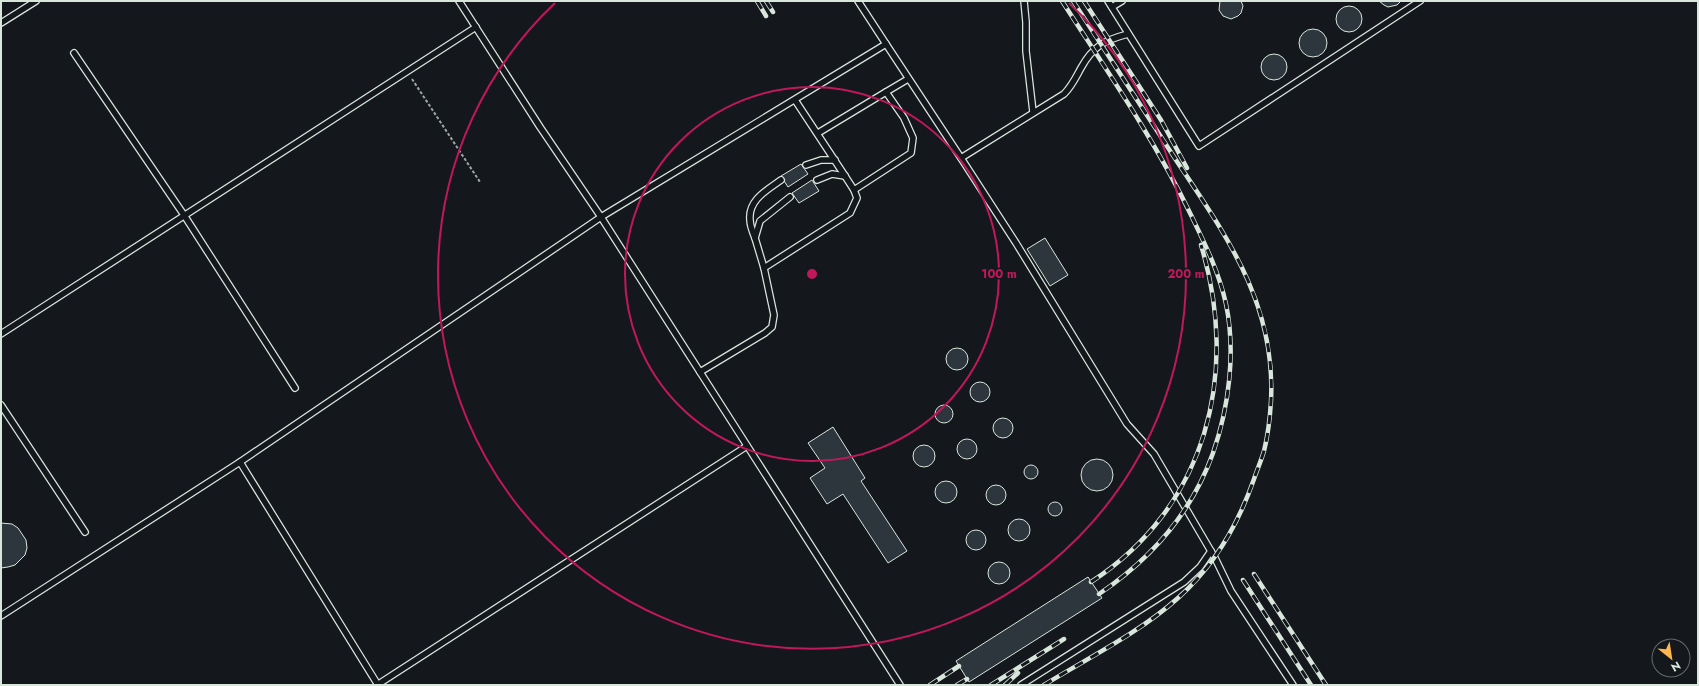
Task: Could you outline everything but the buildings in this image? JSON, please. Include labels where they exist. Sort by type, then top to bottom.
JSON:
[{"type":"lane","points":[[1,23],[36,1]]},
{"type":"lane","points":[[459,1],[540,127],[601,217],[900,685]]},
{"type":"lane","points":[[858,1],[1016,243],[1127,424],[1154,454],[1211,551],[1231,591],[1293,685]]},
{"type":"lane","points":[[1024,1],[1026,51],[1033,112]]},
{"type":"lane","points":[[1108,1],[1199,146],[1420,1]]},
{"type":"lane","points":[[1112,7],[1122,1]]},
{"type":"lane","points":[[1,334],[476,26]]},
{"type":"lane","points":[[961,158],[1064,94],[1070,88],[1086,58],[1101,44],[1109,39],[1128,34]]},
{"type":"lane","points":[[1,616],[240,462],[601,217],[886,44]]},
{"type":"lane","points":[[74,53],[184,215],[295,388]]},
{"type":"lane","points":[[818,134],[908,79]]},
{"type":"lane","points":[[854,190],[911,153],[913,138],[904,118],[886,92]]},
{"type":"lane","points":[[764,268],[850,213],[857,198],[854,190],[795,100]]},
{"type":"lane","points":[[806,165],[821,160],[835,160]]},
{"type":"lane","points":[[817,180],[832,174],[845,176]]},
{"type":"lane","points":[[700,372],[765,333],[772,326],[774,316],[764,268],[750,220],[751,207],[761,194],[781,180]]},
{"type":"lane","points":[[755,238],[760,221],[790,197]]},
{"type":"lane","points":[[1,405],[85,532]]},
{"type":"lane","points":[[240,462],[378,685],[747,446]]},
{"type":"lane","points":[[1021,685],[1179,585],[1200,567],[1211,551]]},
{"type":"path","points":[[407,72],[480,182]]},
{"type":"railway","points":[[757,1],[766,16]]},
{"type":"railway","points":[[766,1],[773,12]]},
{"type":"railway","points":[[1062,1],[1146,133],[1177,187],[1211,258],[1220,281],[1229,322],[1230,360],[1227,398],[1219,435],[1204,475],[1194,495],[1168,532],[1136,566],[1099,594]]},
{"type":"railway","points":[[1044,685],[1147,623],[1178,598],[1203,572],[1224,544],[1248,496],[1267,439],[1271,401],[1270,366],[1265,333],[1257,302],[1244,273],[1213,216],[1073,1]]},
{"type":"railway","points":[[1084,1],[1161,120],[1187,168]]},
{"type":"railway","points":[[1091,582],[1131,551],[1163,516],[1187,476],[1204,433],[1214,388],[1217,341],[1212,293],[1201,245]]},
{"type":"railway","points":[[1254,574],[1326,685]]},
{"type":"railway","points":[[1243,580],[1311,685]]},
{"type":"railway","points":[[991,685],[1064,639]]},
{"type":"railway","points":[[930,685],[959,666]]},
{"type":"railway","points":[[1005,685],[1018,673]]},
{"type":"railway","points":[[957,685],[967,679]]}]
